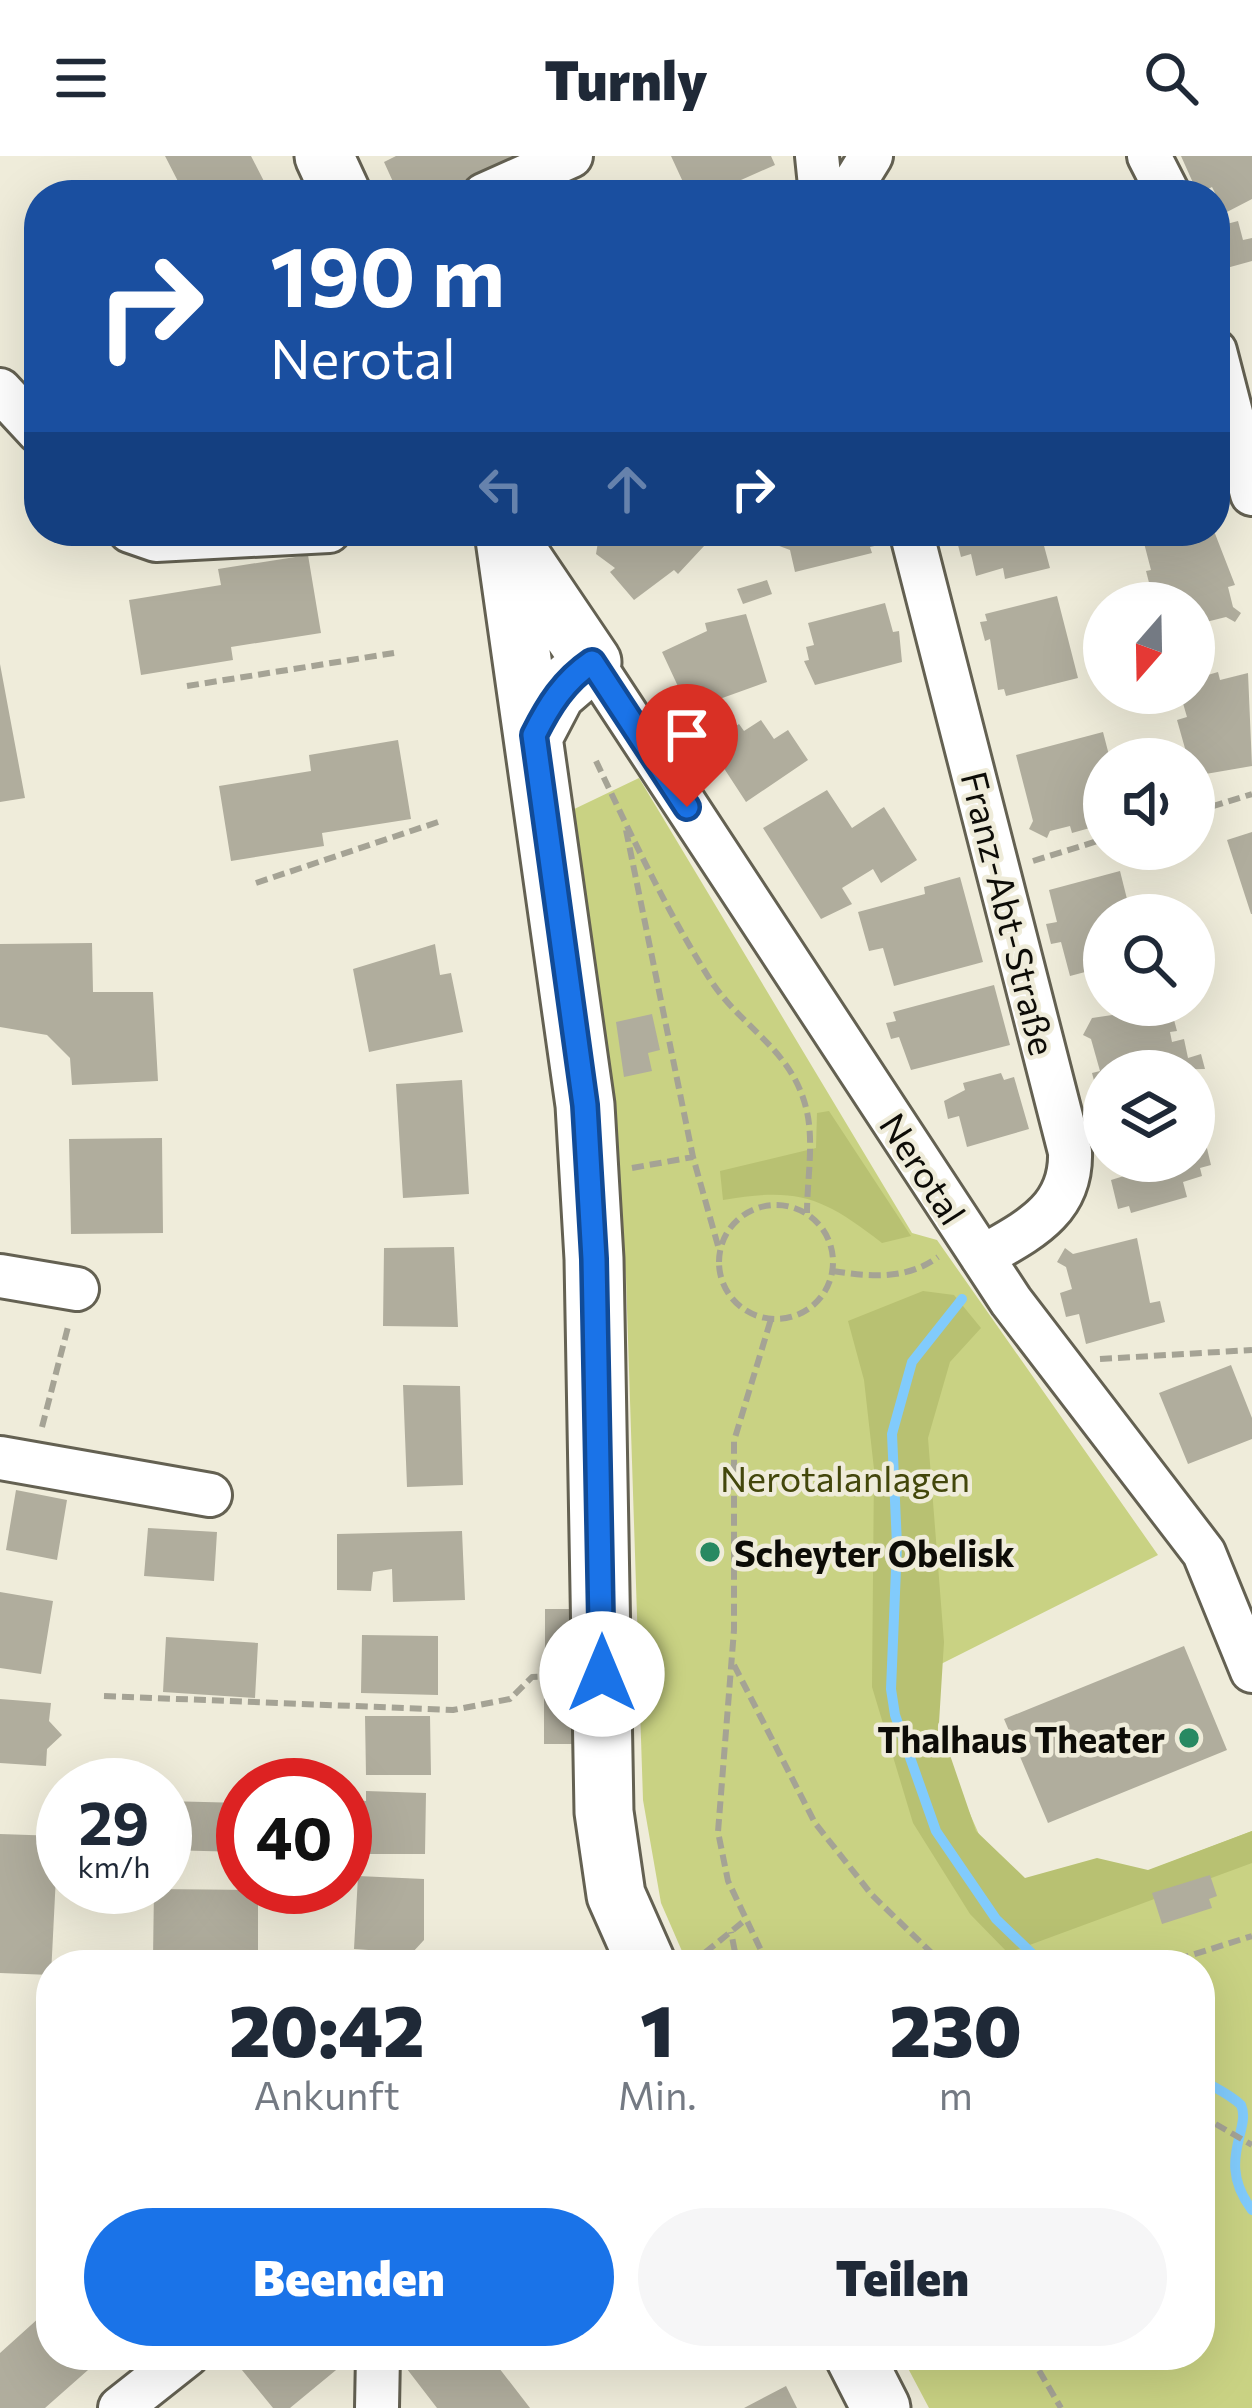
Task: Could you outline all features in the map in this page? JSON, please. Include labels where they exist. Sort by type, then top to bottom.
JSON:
[{"type":"street","points":[[517,180],[571,156]]},
{"type":"street","points":[[0,390],[24,416]]},
{"type":"street","points":[[1230,409],[1252,494]]},
{"type":"street","name":"Nerotal","points":[[507,546],[585,1105],[594,1259],[610,1866],[631,1950]]},
{"type":"street","name":"Nerotal","points":[[515,546],[982,1257],[1194,1538],[1225,1597],[1252,1671]]},
{"type":"street","name":"Franz-Abt-Straße","points":[[915,546],[1070,1152],[1068,1184],[1055,1208],[982,1257]]},
{"type":"street","points":[[534,735],[556,693],[592,662]]},
{"type":"street","points":[[0,1276],[77,1289]]},
{"type":"street","points":[[16,1462],[210,1495]]},
{"type":"street","points":[[120,2408],[168,2370]]},
{"type":"street","points":[[377,2408],[378,2370]]},
{"type":"street","points":[[862,2370],[881,2408]]},
{"type":"path","points":[[187,686],[394,653]]},
{"type":"path","points":[[596,761],[712,982],[779,1050],[792,1072],[808,1115],[807,1213]]},
{"type":"path","points":[[1215,805],[1252,794]]},
{"type":"path","points":[[624,821],[693,1157],[719,1252],[719,1268],[732,1299],[771,1319],[810,1308],[833,1271],[825,1231],[807,1213],[780,1204],[745,1213],[723,1238],[719,1252]]},
{"type":"path","points":[[256,883],[439,822]]},
{"type":"path","points":[[1036,860],[1083,845]]},
{"type":"path","points":[[833,1271],[871,1277],[922,1269],[944,1253],[982,1257]]},
{"type":"path","points":[[16,1462],[77,1289]]},
{"type":"path","points":[[760,1950],[743,1921],[718,1832],[733,1662],[734,1441],[771,1319]]},
{"type":"path","points":[[1085,1360],[1252,1350]]},
{"type":"path","points":[[733,1662],[815,1823],[872,1895],[929,1950]]},
{"type":"path","points":[[104,1696],[453,1710],[510,1699],[532,1677],[602,1674]]},
{"type":"path","points":[[708,1950],[743,1921]]},
{"type":"path","points":[[731,1932],[735,1950]]},
{"type":"path","points":[[1208,1950],[1252,1936]]},
{"type":"path","points":[[1215,2123],[1252,2145]]},
{"type":"path","points":[[1039,2370],[1061,2408]]},
{"type":"green space","name":"Nerotalanlagen","points":[[639,778],[912,1233],[937,1240],[1158,1555],[939,1665],[933,1730],[996,1873],[1045,1910],[1252,1831],[1252,2408],[929,2408],[909,2370],[1215,2370],[1215,1950],[681,1950],[661,1903],[643,1800],[626,1277],[568,812]]},
{"type":"green space","points":[[829,1111],[911,1236],[882,1243],[843,1215],[808,1199],[771,1195],[723,1200],[720,1171],[816,1148],[817,1113]]},
{"type":"green space","points":[[923,1291],[954,1295],[981,1328],[950,1362],[928,1438],[944,1642],[939,1723],[976,1831],[1025,1878],[1097,1858],[1148,1870],[1252,1831],[1252,1863],[1016,1950],[1005,1950],[970,1914],[913,1823],[872,1687],[874,1469],[864,1380],[848,1321]]},
{"type":"building","points":[[165,156],[251,156],[263,180],[177,180]]},
{"type":"building","points":[[396,156],[529,156],[479,180],[392,180],[384,162]]},
{"type":"building","points":[[671,156],[771,156],[775,165],[741,180],[682,180]]},
{"type":"building","points":[[1181,156],[1252,156],[1252,199],[1230,210],[1230,180],[1192,180]]},
{"type":"building","points":[[1238,221],[1243,240],[1252,238],[1252,261],[1230,267],[1230,223]]},
{"type":"building","points":[[597,546],[704,546],[678,574],[674,570],[634,600],[610,572],[615,568],[596,554]]},
{"type":"building","points":[[779,546],[874,546],[870,547],[872,553],[795,572],[790,550]]},
{"type":"building","points":[[958,546],[1044,546],[1050,568],[1005,579],[1003,568],[976,576],[971,554],[961,557]]},
{"type":"building","points":[[1145,546],[1220,546],[1235,585],[1228,587],[1233,607],[1241,613],[1235,622],[1226,617],[1215,620],[1215,582],[1149,582],[1146,571],[1151,570]]},
{"type":"building","points":[[308,555],[321,633],[231,647],[233,660],[141,675],[129,600],[221,585],[218,569]]},
{"type":"building","points":[[767,580],[772,594],[743,604],[737,589]]},
{"type":"building","points":[[1057,596],[1078,678],[1006,696],[1004,689],[998,690],[990,639],[985,641],[980,622],[987,621],[985,614]]},
{"type":"building","points":[[885,603],[893,632],[899,631],[902,662],[815,685],[804,661],[809,660],[806,647],[814,645],[808,623]]},
{"type":"building","points":[[746,614],[767,682],[689,710],[662,652],[707,631],[705,623]]},
{"type":"building","points":[[0,664],[25,798],[0,802]]},
{"type":"building","points":[[1215,673],[1220,680],[1248,673],[1252,766],[1215,772],[1215,738],[1182,738],[1177,720],[1186,714],[1215,714]]},
{"type":"building","points":[[761,720],[774,739],[788,730],[808,760],[746,802],[714,753],[720,749],[715,741],[739,724],[744,731]]},
{"type":"building","points":[[1103,732],[1105,738],[1083,738],[1083,830],[1072,833],[1070,826],[1050,831],[1047,838],[1029,829],[1033,821],[1016,755]]},
{"type":"building","points":[[398,740],[411,819],[322,833],[324,846],[231,861],[219,786],[311,771],[309,755]]},
{"type":"building","points":[[827,790],[852,828],[884,807],[917,860],[881,883],[873,869],[842,888],[852,904],[821,919],[763,828]]},
{"type":"building","points":[[1252,832],[1252,914],[1251,914],[1227,840]]},
{"type":"building","points":[[1120,871],[1126,894],[1083,894],[1083,973],[1070,976],[1061,942],[1051,944],[1046,924],[1057,922],[1049,890]]},
{"type":"building","points":[[960,877],[983,962],[894,986],[883,948],[869,951],[858,912],[925,894],[924,887]]},
{"type":"building","points":[[92,943],[93,992],[153,992],[158,1081],[72,1085],[70,1058],[47,1035],[0,1027],[0,944]]},
{"type":"building","points":[[435,944],[440,975],[451,973],[463,1032],[369,1052],[353,969]]},
{"type":"building","points":[[994,985],[1010,1045],[911,1070],[899,1037],[891,1039],[886,1023],[896,1021],[893,1012]]},
{"type":"building","points":[[652,1014],[660,1050],[648,1053],[652,1071],[624,1077],[616,1022]]},
{"type":"building","points":[[1088,1026],[1176,1026],[1177,1031],[1170,1032],[1172,1042],[1184,1039],[1186,1050],[1094,1050],[1091,1039],[1083,1035]]},
{"type":"building","points":[[1001,1073],[1004,1080],[1014,1077],[1029,1129],[967,1147],[959,1116],[948,1119],[944,1101],[965,1090],[963,1083]]},
{"type":"building","points":[[462,1080],[469,1194],[403,1198],[396,1084]]},
{"type":"building","points":[[162,1138],[163,1233],[71,1234],[69,1139]]},
{"type":"building","points":[[1111,1182],[1183,1182],[1187,1197],[1131,1213],[1129,1206],[1118,1209]]},
{"type":"building","points":[[1137,1238],[1150,1303],[1160,1301],[1165,1322],[1086,1344],[1079,1314],[1066,1317],[1060,1293],[1072,1289],[1066,1267],[1057,1262],[1065,1248],[1073,1254]]},
{"type":"building","points":[[454,1247],[458,1327],[383,1326],[384,1248]]},
{"type":"building","points":[[1231,1365],[1252,1418],[1252,1439],[1188,1464],[1159,1393]]},
{"type":"building","points":[[403,1385],[460,1386],[463,1485],[407,1487]]},
{"type":"building","points":[[16,1490],[67,1500],[57,1560],[6,1550]]},
{"type":"building","points":[[148,1528],[217,1532],[214,1581],[144,1576]]},
{"type":"building","points":[[462,1531],[465,1600],[393,1602],[392,1569],[373,1572],[371,1591],[337,1590],[337,1534]]},
{"type":"building","points":[[0,1592],[53,1601],[41,1674],[0,1668]]},
{"type":"building","points":[[545,1609],[574,1609],[574,1670],[545,1670]]},
{"type":"building","points":[[362,1635],[438,1636],[438,1695],[361,1693]]},
{"type":"building","points":[[166,1637],[258,1643],[255,1698],[163,1692]]},
{"type":"building","points":[[1184,1646],[1227,1750],[1048,1823],[1004,1719]]},
{"type":"building","points":[[544,1682],[572,1682],[573,1744],[544,1744]]},
{"type":"building","points":[[0,1699],[51,1703],[49,1721],[62,1735],[47,1749],[46,1758],[36,1758],[36,1765],[0,1763]]},
{"type":"building","points":[[365,1716],[430,1716],[431,1775],[372,1775],[372,1758],[366,1758]]},
{"type":"building","points":[[372,1791],[426,1793],[425,1854],[372,1854]]},
{"type":"building","points":[[192,1802],[216,1802],[216,1851],[192,1851]]},
{"type":"building","points":[[0,1834],[36,1835],[36,1914],[54,1914],[52,1950],[36,1950],[36,1974],[0,1973]]},
{"type":"building","points":[[1210,1875],[1217,1896],[1209,1899],[1212,1908],[1162,1924],[1152,1893]]},
{"type":"building","points":[[372,1877],[424,1879],[424,1940],[415,1950],[354,1949],[356,1914],[372,1914]]},
{"type":"building","points":[[192,1889],[216,1890],[216,1914],[258,1914],[258,1950],[153,1950],[154,1914],[192,1914]]},
{"type":"building","points":[[36,2321],[36,2370],[88,2370],[45,2408],[0,2408],[0,2353]]},
{"type":"building","points":[[242,2370],[336,2370],[290,2408],[273,2408]]},
{"type":"building","points":[[408,2370],[501,2370],[530,2408],[437,2408]]},
{"type":"building","points":[[786,2386],[797,2408],[744,2408]]},
{"type":"waterway","points":[[962,1299],[912,1362],[892,1434],[897,1545],[891,1689],[895,1715],[936,1831],[996,1919],[1028,1950]]},
{"type":"waterway","points":[[1215,2087],[1241,2105],[1236,2176],[1252,2210]]},
{"type":"place","name":"Scheyter Obelisk","points":[[710,1552]]},
{"type":"place","name":"Thalhaus Theater","points":[[1189,1738]]},
{"type":"route","points":[[602,1674],[594,1259],[585,1105],[534,735],[556,693],[592,662],[687,807]]}]
